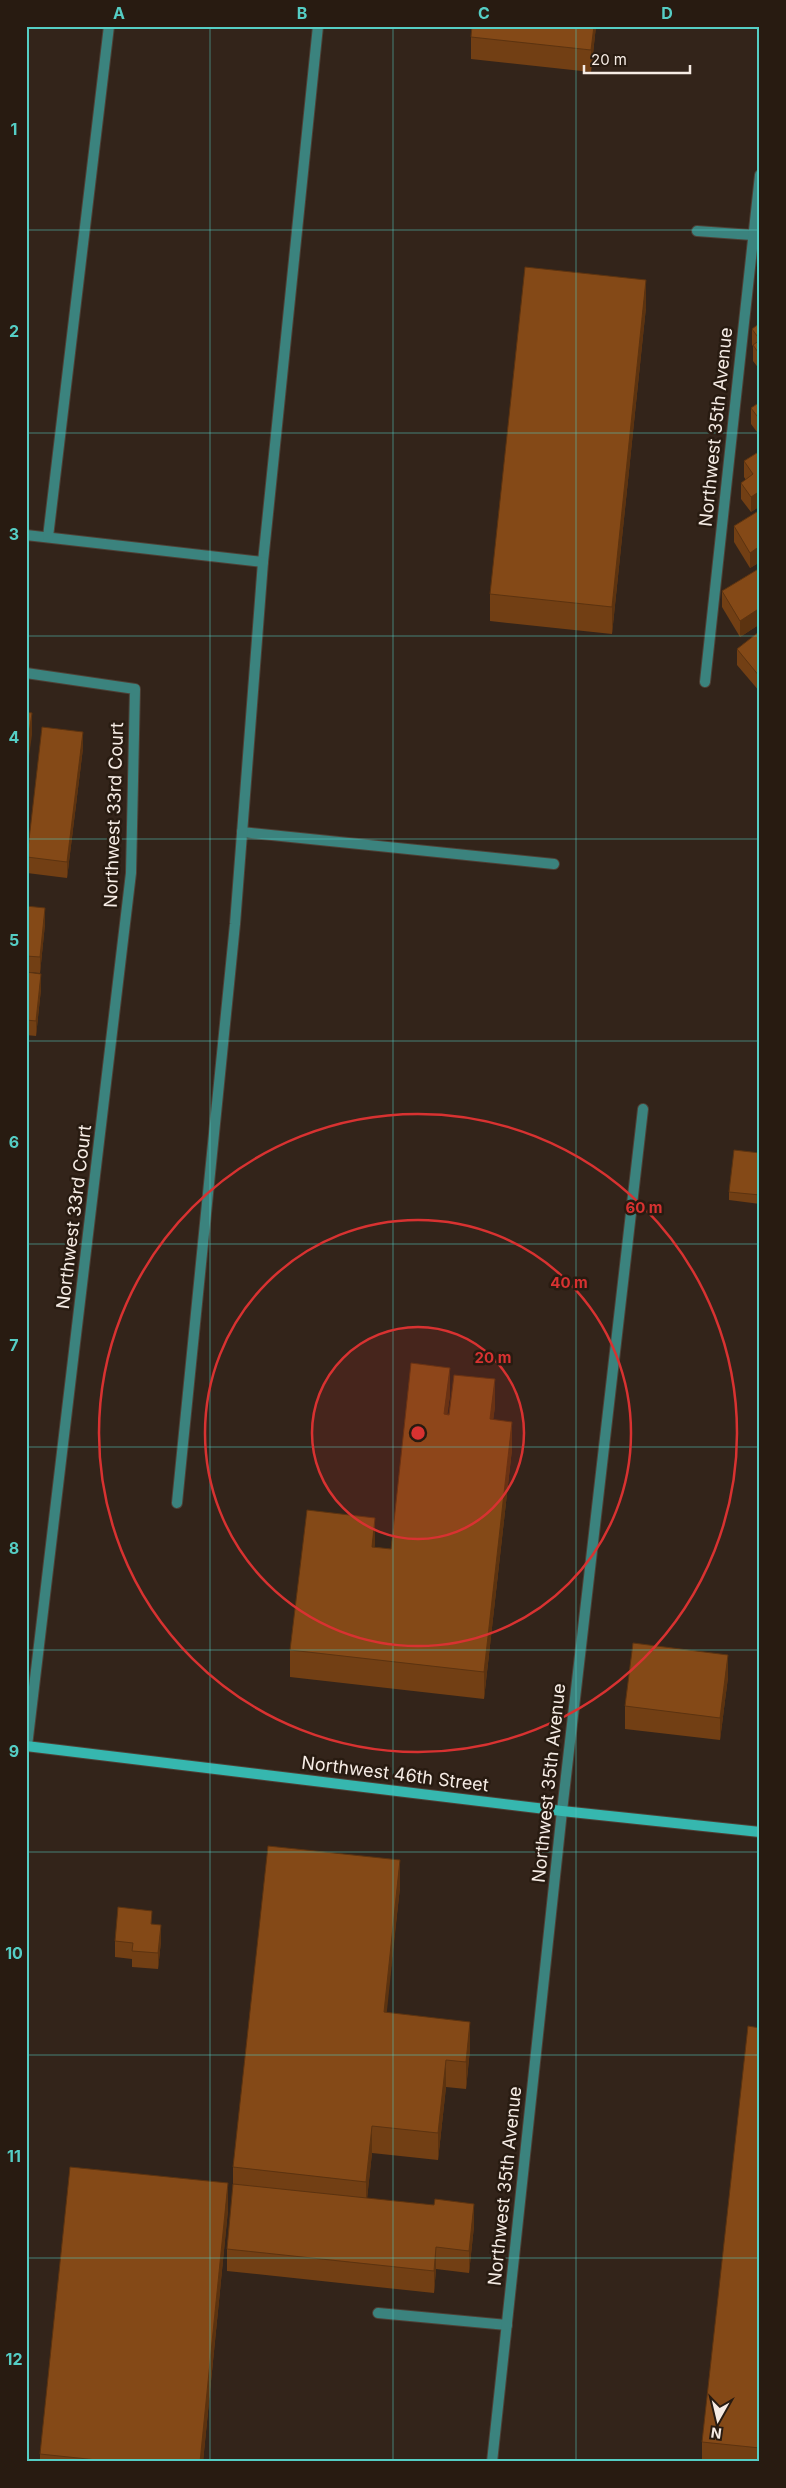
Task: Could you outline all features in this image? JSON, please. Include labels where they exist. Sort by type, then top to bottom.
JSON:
[{"type":"street","points":[[48,537],[109,26]]},
{"type":"street","points":[[177,1504],[242,832],[263,562],[318,26]]},
{"type":"street","name":"Northwest 35th Avenue","points":[[705,682],[752,235],[758,211],[760,175]]},
{"type":"street","points":[[697,232],[752,235]]},
{"type":"street","points":[[26,535],[263,562]]},
{"type":"street","name":"Northwest 33rd Court","points":[[26,674],[135,689],[131,873],[27,1746]]},
{"type":"street","points":[[242,832],[554,864]]},
{"type":"street","name":"Northwest 35th Avenue","points":[[492,2462],[562,1811],[642,1109]]},
{"type":"street","name":"Northwest 46th Street","points":[[27,1746],[562,1811],[760,1832]]},
{"type":"street","points":[[378,2313],[507,2325]]},
{"type":"building","points":[[472,26],[594,26],[591,50],[471,37]]},
{"type":"building","points":[[525,267],[646,280],[612,607],[490,594]]},
{"type":"building","points":[[760,323],[760,340],[752,329]]},
{"type":"building","points":[[760,340],[760,355],[753,345]]},
{"type":"building","points":[[760,402],[760,420],[751,408]]},
{"type":"building","points":[[760,451],[760,491],[751,497],[741,483],[753,474],[744,461]]},
{"type":"building","points":[[760,510],[760,546],[750,553],[734,526]]},
{"type":"building","points":[[760,568],[760,608],[740,621],[722,591]]},
{"type":"building","points":[[760,631],[760,677],[737,649]]},
{"type":"building","points":[[26,712],[32,713],[26,755]]},
{"type":"building","points":[[42,727],[83,732],[67,862],[27,857]]},
{"type":"building","points":[[26,906],[45,908],[40,957],[26,956]]},
{"type":"building","points":[[26,972],[41,974],[36,1021],[26,1020]]},
{"type":"building","points":[[734,1150],[760,1153],[760,1195],[729,1192]]},
{"type":"building","points":[[411,1363],[450,1368],[444,1414],[449,1415],[454,1375],[495,1379],[490,1419],[512,1422],[484,1672],[290,1650],[307,1510],[375,1518],[372,1547],[391,1549]]},
{"type":"building","points":[[633,1643],[728,1655],[720,1718],[625,1706]]},
{"type":"building","points":[[268,1846],[400,1860],[384,2012],[470,2022],[466,2062],[446,2060],[438,2133],[372,2126],[366,2182],[233,2167]]},
{"type":"building","points":[[118,1907],[152,1911],[151,1924],[161,1925],[158,1953],[132,1951],[133,1943],[115,1941]]},
{"type":"building","points":[[748,2026],[760,2028],[760,2448],[702,2442]]},
{"type":"building","points":[[70,2167],[228,2183],[200,2462],[116,2462],[40,2454]]},
{"type":"building","points":[[233,2184],[434,2205],[435,2199],[474,2204],[469,2251],[436,2247],[434,2271],[227,2249]]}]
